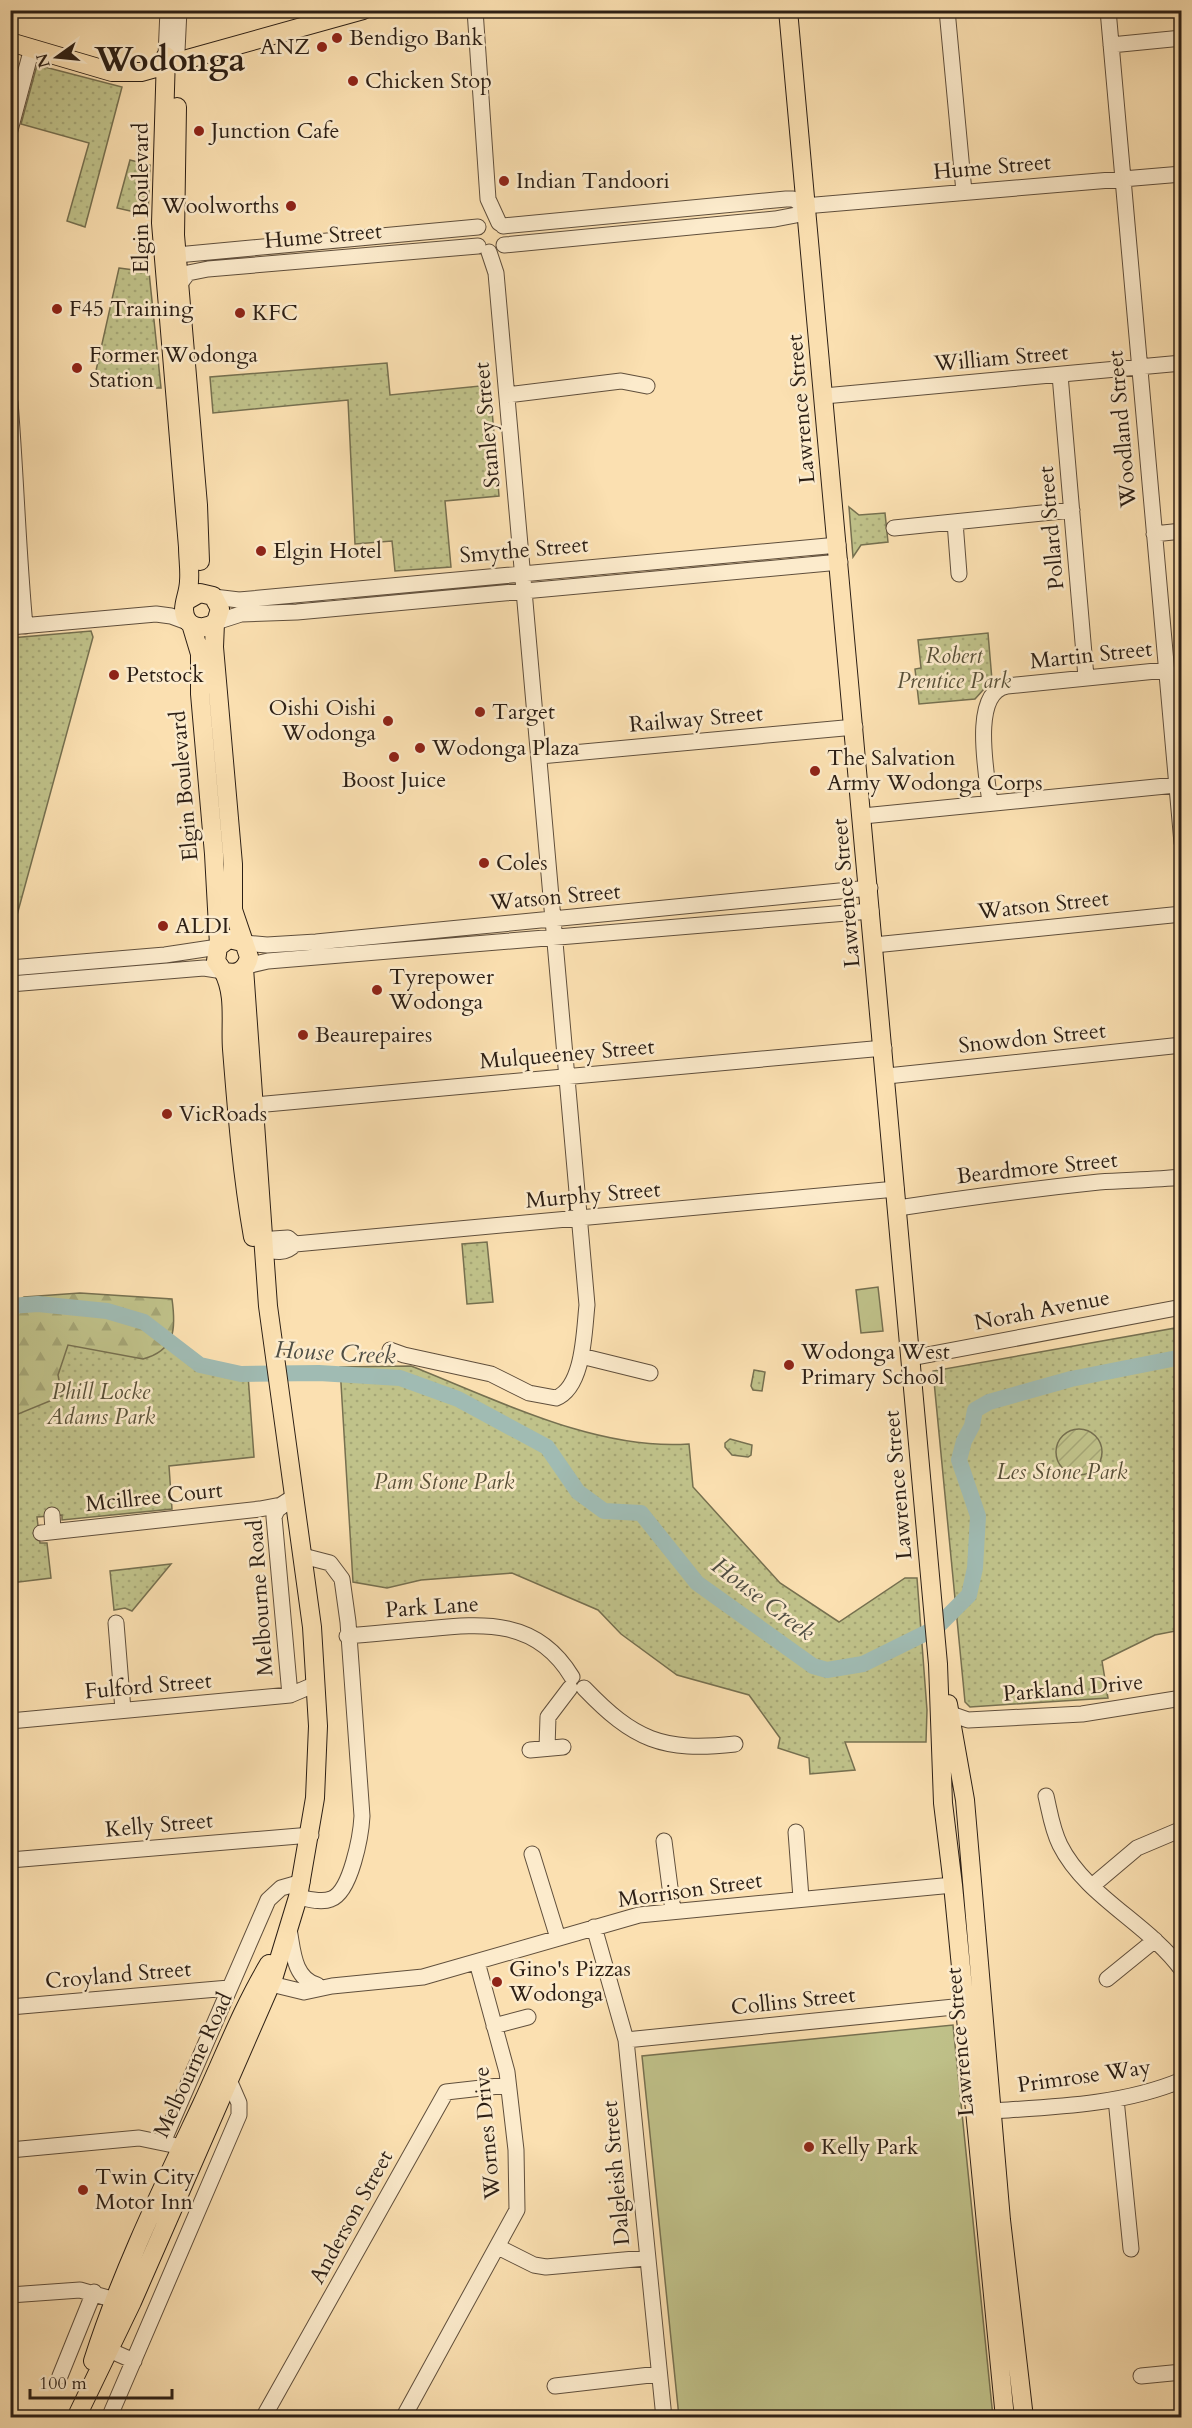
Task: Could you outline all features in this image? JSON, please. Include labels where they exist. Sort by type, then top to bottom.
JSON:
[{"type":"main road","points":[[10,42],[115,72],[141,72],[172,59],[329,10]]},
{"type":"main road","points":[[10,34],[113,62],[137,63],[172,59],[363,10]]},
{"type":"main road","name":"Lawrence Street","points":[[788,10],[870,888],[938,1664],[953,1721],[943,1803],[962,1884],[993,2221],[1005,2418]]},
{"type":"main road","name":"Elgin Boulevard","points":[[172,59],[177,255],[198,505],[200,570],[204,586],[213,597]]},
{"type":"main road","name":"Elgin Boulevard","points":[[172,59],[161,212],[164,271],[188,542],[189,579],[186,601]]},
{"type":"main road","points":[[200,593],[213,597],[220,609],[216,622],[203,628],[190,623],[184,611],[186,601],[200,593]]},
{"type":"main road","name":"Elgin Boulevard","points":[[216,622],[214,647],[233,864],[233,906],[243,942]]},
{"type":"main road","name":"Elgin Boulevard","points":[[190,623],[200,654],[200,694],[217,888],[218,946]]},
{"type":"main road","points":[[255,1214],[257,1139],[245,967],[249,957],[243,942],[231,939],[218,946],[216,961],[223,971],[231,995],[231,1036],[240,1146],[255,1214],[259,1248]]},
{"type":"main road","points":[[223,971],[234,974],[245,967]]},
{"type":"main road","points":[[240,1146],[251,1144],[257,1139]]},
{"type":"main road","name":"Melbourne Road","points":[[76,2417],[124,2301],[222,2085],[242,2013],[270,1977],[287,1934],[300,1889],[311,1835],[316,1789],[317,1692],[303,1556],[291,1499],[275,1356],[259,1248]]},
{"type":"main road","name":"Melbourne Road","points":[[76,2417],[109,2350],[124,2301],[181,2148],[222,2085]]},
{"type":"main road","name":"Lawrence Street","points":[[993,2221],[1024,2418]]},
{"type":"street","name":"Elgin Boulevard","points":[[168,10],[172,59]]},
{"type":"street","name":"Elgin Boulevard","points":[[172,59],[179,10]]},
{"type":"street","points":[[475,10],[488,199],[507,236],[493,248],[475,236],[478,227],[486,222],[501,225]]},
{"type":"street","points":[[947,10],[964,192]]},
{"type":"street","name":"Woodland Street","points":[[1108,10],[1182,843]]},
{"type":"street","points":[[1111,45],[1182,38]]},
{"type":"street","points":[[10,130],[32,48]]},
{"type":"street","name":"Hume Street","points":[[501,225],[773,200],[793,199],[806,206],[1182,174]]},
{"type":"street","points":[[773,200],[775,219]]},
{"type":"street","name":"Hume Street","points":[[179,285],[186,275],[193,271],[406,251],[493,248],[580,236],[775,219],[796,215],[806,206]]},
{"type":"street","points":[[691,207],[693,226]]},
{"type":"street","points":[[578,219],[580,236]]},
{"type":"street","name":"Hume Street","points":[[177,255],[478,227]]},
{"type":"street","points":[[404,235],[406,251]]},
{"type":"street","points":[[350,240],[351,256]]},
{"type":"street","points":[[269,248],[271,263]]},
{"type":"street","name":"Stanley Street","points":[[493,248],[524,590]]},
{"type":"street","points":[[164,271],[167,263],[177,255]]},
{"type":"street","name":"William Street","points":[[824,396],[1182,363]]},
{"type":"street","name":"Pollard Street","points":[[1060,375],[1086,677]]},
{"type":"street","points":[[507,396],[621,381],[647,386]]},
{"type":"street","points":[[10,402],[18,503],[16,525],[18,627],[156,614],[171,616],[190,623]]},
{"type":"street","points":[[894,528],[1072,510]]},
{"type":"street","points":[[955,522],[958,574]]},
{"type":"street","points":[[1154,534],[1182,531]]},
{"type":"street","points":[[772,551],[774,568]]},
{"type":"street","name":"Smythe Street","points":[[213,597],[232,601],[772,551],[839,554]]},
{"type":"street","name":"Smythe Street","points":[[216,622],[239,614],[297,612],[774,568],[839,554]]},
{"type":"street","points":[[581,567],[583,585]]},
{"type":"street","points":[[484,576],[486,594]]},
{"type":"street","points":[[352,589],[353,606]]},
{"type":"street","points":[[390,1350],[404,1356],[491,1374],[540,1397],[550,1399],[564,1393],[574,1380],[580,1356],[587,1305],[524,590]]},
{"type":"street","points":[[295,594],[297,612]]},
{"type":"street","points":[[156,614],[186,601]]},
{"type":"street","name":"Martin Street","points":[[990,803],[984,736],[985,710],[993,691],[1000,687],[1166,670]]},
{"type":"street","name":"Railway Street","points":[[540,756],[855,727]]},
{"type":"street","points":[[863,816],[1176,785]]},
{"type":"street","name":"Watson Street","points":[[243,942],[267,945],[316,942],[870,888]]},
{"type":"street","points":[[825,893],[827,914]]},
{"type":"street","name":"Watson Street","points":[[245,967],[268,961],[871,911]]},
{"type":"street","name":"Watson Street","points":[[874,945],[1182,914]]},
{"type":"street","points":[[588,916],[590,934]]},
{"type":"street","points":[[520,922],[522,940]]},
{"type":"street","points":[[375,936],[377,953]]},
{"type":"street","points":[[316,942],[317,958]]},
{"type":"street","points":[[10,968],[193,952],[218,946]]},
{"type":"street","points":[[81,963],[84,979]]},
{"type":"street","points":[[10,984],[204,968],[223,971]]},
{"type":"street","name":"Snowdon Street","points":[[887,1076],[1182,1045]]},
{"type":"street","name":"Mulqueeney Street","points":[[255,1105],[884,1048]]},
{"type":"street","name":"Beardmore Street","points":[[898,1208],[938,1200],[969,1199],[1100,1182],[1182,1177]]},
{"type":"street","name":"Murphy Street","points":[[259,1248],[273,1252],[290,1250],[295,1244],[896,1190]]},
{"type":"street","name":"Norah Avenue","points":[[911,1358],[1182,1307]]},
{"type":"street","points":[[580,1356],[650,1373]]},
{"type":"street","name":"Mcillree Court","points":[[49,1526],[260,1509],[291,1499]]},
{"type":"street","name":"Melbourne Road","points":[[290,1695],[274,1524],[276,1511],[291,1499]]},
{"type":"street","points":[[260,1509],[270,1515],[274,1524]]},
{"type":"street","name":"Melbourne Road","points":[[163,2142],[268,1900],[282,1888],[300,1889],[322,1901],[336,1897],[342,1890],[361,1837],[362,1808],[340,1575],[327,1562],[303,1556]]},
{"type":"street","points":[[116,1623],[123,1710]]},
{"type":"street","name":"Park Lane","points":[[347,1636],[474,1624],[497,1625],[532,1638],[546,1646],[562,1661],[575,1684],[610,1714],[645,1738],[680,1747],[735,1744]]},
{"type":"street","points":[[530,1750],[555,1748],[548,1717],[575,1684]]},
{"type":"street","name":"Fulford Street","points":[[10,1721],[317,1692]]},
{"type":"street","name":"Parkland Drive","points":[[953,1721],[1082,1714],[1182,1698]]},
{"type":"street","points":[[1046,1796],[1052,1826],[1061,1846],[1092,1886],[1155,1940],[1182,1970]]},
{"type":"street","points":[[1092,1886],[1137,1848],[1152,1839],[1182,1829]]},
{"type":"street","points":[[796,1832],[801,1898]]},
{"type":"street","name":"Kelly Street","points":[[10,1860],[311,1835]]},
{"type":"street","points":[[664,1842],[674,1911]]},
{"type":"street","points":[[532,1854],[558,1938]]},
{"type":"street","name":"Morrison Street","points":[[270,1977],[324,1985],[423,1977],[639,1915],[962,1884]]},
{"type":"street","name":"Dalgleish Street","points":[[594,1927],[626,2040],[646,2258],[664,2418]]},
{"type":"street","points":[[287,1934],[300,1973],[308,1981],[324,1985]]},
{"type":"street","points":[[1107,1979],[1155,1940]]},
{"type":"street","name":"Wornes Drive","points":[[403,2418],[498,2247],[516,2210],[518,2196],[504,2057],[477,1962]]},
{"type":"street","name":"Croyland Street","points":[[10,2007],[229,1988]]},
{"type":"street","name":"Collins Street","points":[[626,2040],[972,2005]]},
{"type":"street","points":[[494,2026],[528,2017]]},
{"type":"street","name":"Primrose Way","points":[[982,2112],[1116,2099],[1155,2090],[1182,2080]]},
{"type":"street","name":"Melbourne Road","points":[[109,2418],[239,2115],[239,2103],[222,2085]]},
{"type":"street","name":"Anderson Street","points":[[263,2418],[446,2092],[508,2085]]},
{"type":"street","points":[[1116,2099],[1131,2249]]},
{"type":"street","points":[[10,2150],[139,2138],[181,2148]]},
{"type":"street","points":[[498,2247],[534,2265],[546,2267],[646,2258]]},
{"type":"street","points":[[10,2295],[77,2290],[94,2292],[124,2301]]},
{"type":"street","points":[[60,2376],[94,2292]]},
{"type":"street","points":[[109,2350],[134,2361]]},
{"type":"street","points":[[1141,2376],[1182,2372]]},
{"type":"street","points":[[555,2386],[659,2374]]},
{"type":"green space","points":[[37,65],[122,87],[85,227],[67,221],[89,143],[21,124]]},
{"type":"green space","points":[[130,160],[150,165],[148,215],[117,208]]},
{"type":"green space","points":[[119,268],[149,272],[161,388],[137,388],[120,377],[109,383],[96,383],[95,375]]},
{"type":"green space","points":[[387,363],[390,395],[490,385],[499,496],[445,501],[451,567],[395,571],[392,541],[355,544],[348,400],[213,413],[210,377]]},
{"type":"green space","points":[[849,507],[859,515],[885,513],[888,542],[861,545],[853,557]]},
{"type":"green space","points":[[91,631],[93,637],[11,937],[11,638]]},
{"type":"green space","name":"Robert Prentice Park","points":[[988,633],[992,680],[975,699],[919,704],[915,669],[921,668],[918,640]]},
{"type":"green space","points":[[487,1242],[493,1302],[467,1304],[462,1244]]},
{"type":"green space","points":[[878,1287],[883,1331],[861,1333],[856,1290]]},
{"type":"green space","points":[[80,1293],[172,1299],[174,1319],[168,1344],[154,1355],[143,1359],[68,1345],[58,1375],[62,1396],[11,1417],[11,1305],[24,1297]]},
{"type":"green space","name":"Phill Locke Adams Park","points":[[11,1306],[162,1338],[200,1365],[248,1375],[254,1457],[169,1466],[172,1509],[62,1520],[62,1515],[37,1517],[40,1543],[47,1543],[51,1578],[11,1583]]},
{"type":"green space","name":"Les Stone Park","points":[[1181,1327],[1181,1630],[1155,1635],[1102,1661],[1108,1698],[970,1707],[965,1702],[933,1371]]},
{"type":"green space","name":"Pam Stone Park","points":[[411,1366],[511,1407],[582,1431],[654,1444],[689,1444],[693,1487],[780,1583],[839,1622],[905,1578],[917,1578],[927,1710],[926,1742],[845,1742],[855,1770],[810,1774],[809,1758],[778,1748],[780,1738],[749,1695],[677,1675],[621,1634],[598,1610],[512,1573],[421,1580],[387,1588],[353,1582],[340,1367]]},
{"type":"green space","points":[[754,1370],[765,1372],[762,1391],[753,1390],[751,1386]]},
{"type":"green space","points":[[1079,1429],[1095,1436],[1102,1452],[1095,1468],[1079,1475],[1063,1468],[1056,1452],[1063,1436]]},
{"type":"green space","points":[[730,1439],[752,1445],[751,1455],[748,1457],[732,1455],[725,1447],[725,1443]]},
{"type":"green space","points":[[171,1564],[132,1611],[125,1608],[114,1610],[110,1571]]},
{"type":"green space","name":"Kelly Park","points":[[953,2025],[993,2417],[679,2417],[642,2056]]},
{"type":"waterway","name":"House Creek","points":[[10,1306],[38,1304],[107,1311],[144,1322],[200,1365],[241,1374],[319,1373],[400,1378],[458,1399],[547,1447],[578,1492],[604,1511],[641,1513],[697,1583],[813,1666],[827,1670],[863,1664],[936,1628],[969,1595],[975,1568],[978,1516],[959,1460],[964,1441],[972,1426],[975,1410],[989,1402],[1071,1379],[1182,1357]]},
{"type":"place","name":"Bendigo Bank","points":[[337,38]]},
{"type":"place","name":"ANZ","points":[[322,47]]},
{"type":"place","name":"Chicken Stop","points":[[353,81]]},
{"type":"place","name":"Junction Cafe","points":[[199,131]]},
{"type":"place","name":"Indian Tandoori","points":[[504,181]]},
{"type":"place","name":"Woolworths","points":[[291,206]]},
{"type":"place","name":"F45 Training","points":[[57,309]]},
{"type":"place","name":"KFC","points":[[240,313]]},
{"type":"place","name":"Former Wodonga Station","points":[[77,368]]},
{"type":"place","name":"Elgin Hotel","points":[[261,551]]},
{"type":"place","name":"Petstock","points":[[114,675]]},
{"type":"place","name":"Target","points":[[480,712]]},
{"type":"place","name":"Oishi Oishi Wodonga","points":[[388,721]]},
{"type":"place","name":"Wodonga Plaza","points":[[420,748]]},
{"type":"place","name":"Boost Juice","points":[[394,757]]},
{"type":"place","name":"The Salvation Army Wodonga Corps","points":[[815,771]]},
{"type":"place","name":"Coles","points":[[484,863]]},
{"type":"place","name":"ALDI","points":[[163,926]]},
{"type":"place","name":"Tyrepower Wodonga","points":[[377,990]]},
{"type":"place","name":"Beaurepaires","points":[[303,1035]]},
{"type":"place","name":"VicRoads","points":[[167,1114]]},
{"type":"place","name":"Wodonga West Primary School","points":[[789,1365]]},
{"type":"place","name":"Gino's Pizzas Wodonga","points":[[497,1982]]},
{"type":"place","name":"Kelly Park","points":[[809,2147]]},
{"type":"place","name":"Twin City Motor Inn","points":[[83,2190]]},
{"type":"district","name":"Wodonga","points":[[170,60]]}]
